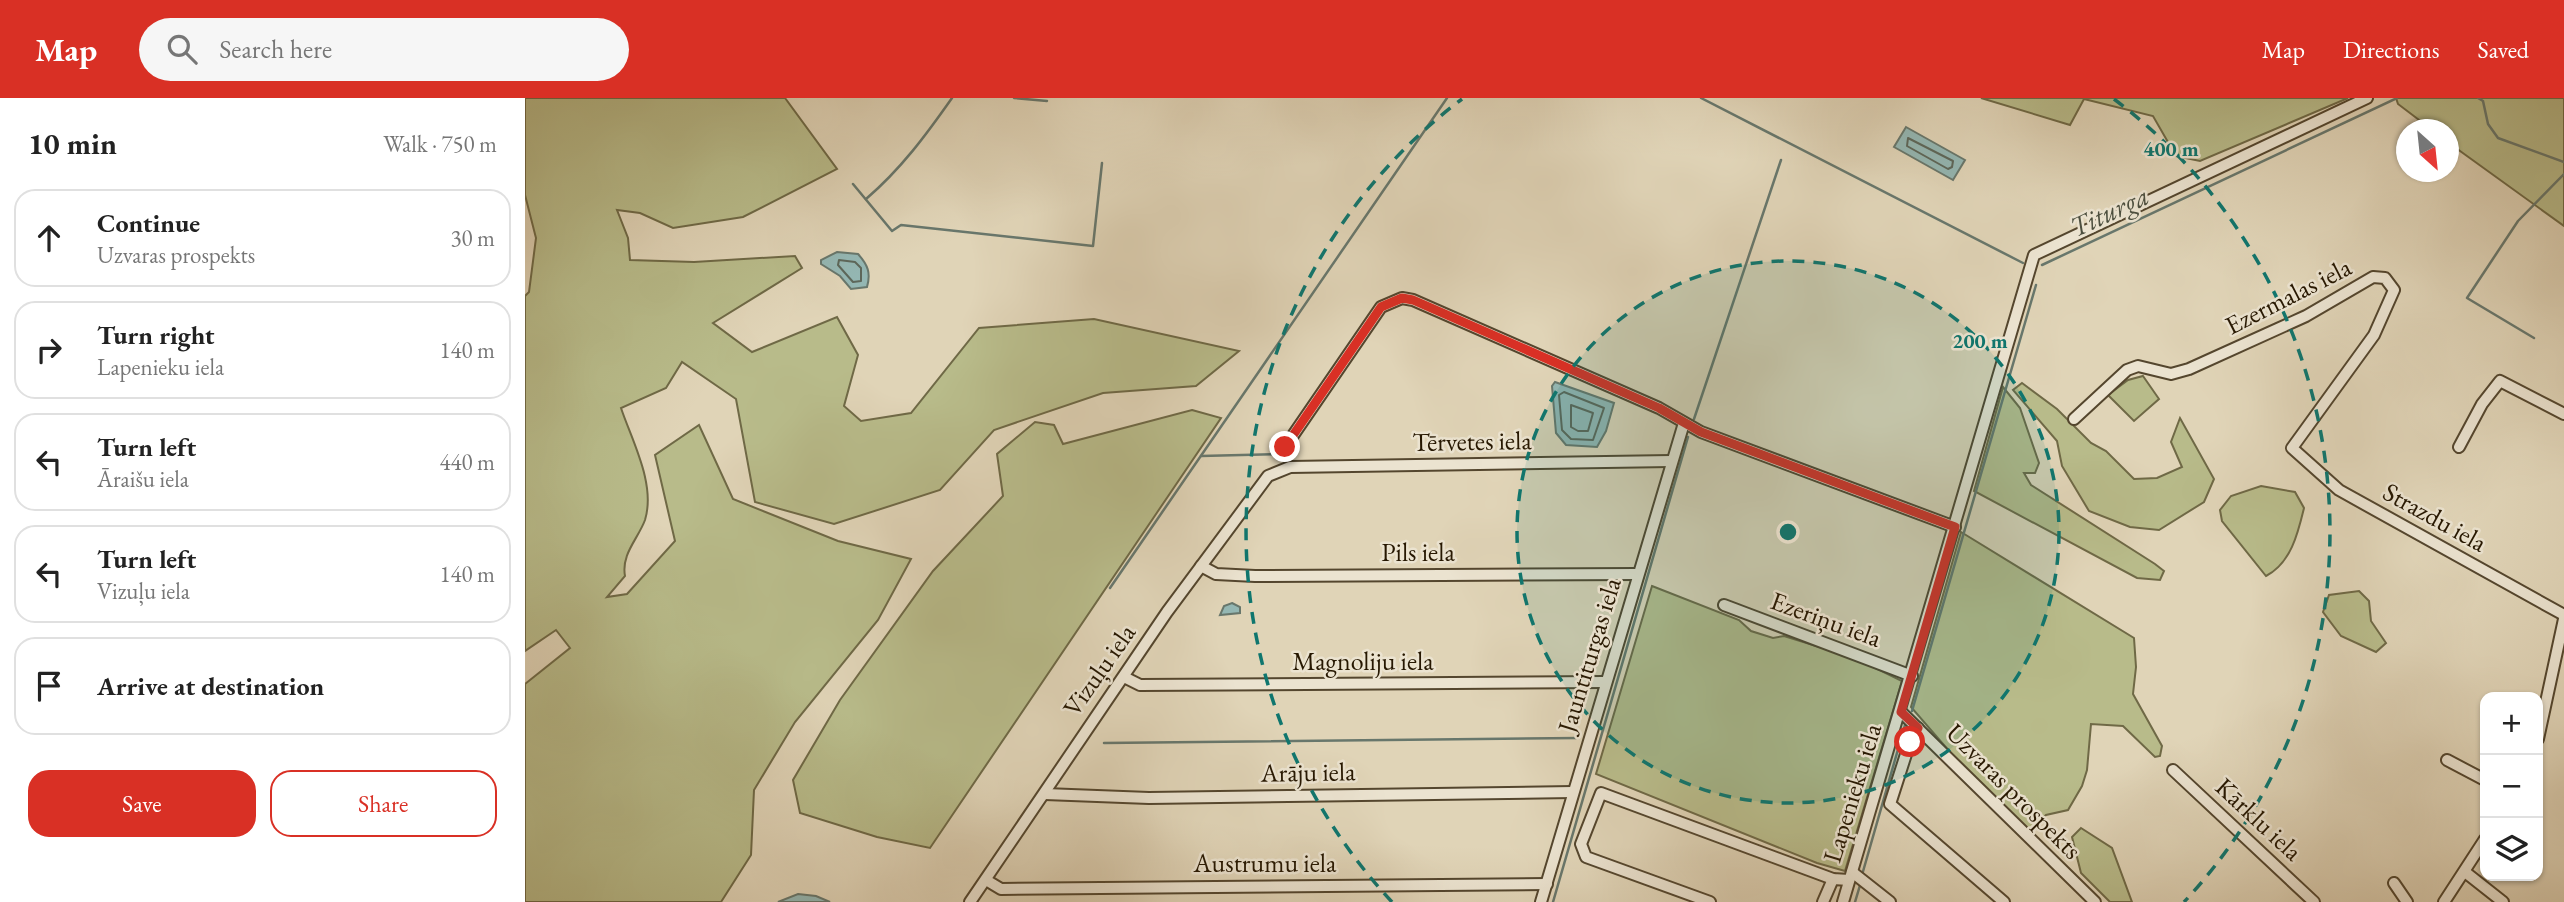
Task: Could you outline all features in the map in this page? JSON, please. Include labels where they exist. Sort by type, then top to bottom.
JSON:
[{"type":"street","name":"Lapenieku iela","points":[[1843,902],[1912,676],[2034,255],[2367,98]]},
{"type":"street","name":"Ezermalas iela","points":[[2074,419],[2127,370],[2138,366],[2171,374],[2189,369],[2306,316],[2373,277],[2385,278],[2394,290],[2374,335],[2292,448]]},
{"type":"street","points":[[1285,447],[1381,307],[1392,300],[1413,300],[1659,408],[1701,432],[1955,527]]},
{"type":"street","points":[[2459,447],[2482,404],[2500,381],[2564,414]]},
{"type":"street","name":"Jauntiturgas iela","points":[[1541,902],[1684,423]]},
{"type":"street","name":"Strazdu iela","points":[[2292,448],[2339,490],[2564,617]]},
{"type":"street","name":"Tērvetes iela","points":[[1275,472],[1290,467],[1671,461]]},
{"type":"street","name":"Vizuļu iela","points":[[970,902],[1045,794],[1076,744],[1262,481],[1275,472]]},
{"type":"street","name":"Pils iela","points":[[1202,566],[1216,574],[1255,576],[1637,574]]},
{"type":"street","name":"Ezeriņu iela","points":[[1724,605],[1912,676]]},
{"type":"street","points":[[2543,716],[2564,617]]},
{"type":"street","name":"Magnoliju iela","points":[[1124,677],[1140,685],[1605,682]]},
{"type":"street","name":"Uzvaras prospekts","points":[[1901,712],[2095,902]]},
{"type":"street","points":[[1918,728],[1908,748],[1891,804],[2004,902]]},
{"type":"street","points":[[2447,760],[2480,777]]},
{"type":"street","name":"Kārklu iela","points":[[2173,769],[2315,902]]},
{"type":"street","name":"Arāju iela","points":[[1045,794],[1149,799],[1573,792]]},
{"type":"street","points":[[1710,902],[1586,857],[1581,844],[1601,793],[1833,878],[1851,876],[1890,902]]},
{"type":"street","points":[[2444,902],[2480,847]]},
{"type":"street","points":[[2465,872],[2503,902]]},
{"type":"street","points":[[1823,902],[1833,878]]},
{"type":"street","name":"Austrumu iela","points":[[986,880],[1001,888],[1547,884]]},
{"type":"street","points":[[2394,883],[2407,902]]},
{"type":"green space","points":[[525,98],[785,98],[837,169],[743,217],[673,228],[640,213],[617,210],[628,238],[630,260],[694,262],[795,256],[802,268],[713,323],[752,352],[837,317],[858,355],[844,406],[861,421],[911,413],[979,328],[1094,319],[1239,351],[1196,386],[1103,393],[994,430],[940,490],[834,524],[755,502],[736,399],[682,362],[666,388],[621,408],[645,477],[648,506],[645,520],[625,561],[625,576],[607,597],[627,594],[675,541],[655,455],[699,425],[733,499],[838,541],[911,559],[878,620],[795,722],[754,790],[751,855],[721,902],[525,902],[525,684],[570,648],[556,630],[525,651],[525,296],[529,292],[536,238],[525,195]]},
{"type":"green space","points":[[1981,98],[2348,98],[2200,161],[2176,156],[2153,116],[2084,99],[2070,125]]},
{"type":"green space","points":[[2396,98],[2564,98],[2564,226],[2459,150],[2459,119],[2418,119],[2398,104]]},
{"type":"green space","points":[[2143,376],[2159,399],[2134,421],[2108,395],[2128,380]]},
{"type":"green space","points":[[2022,383],[2057,409],[2091,443],[2106,451],[2134,479],[2157,478],[2182,467],[2171,442],[2180,418],[2214,479],[2204,502],[2159,530],[2130,527],[2089,511],[2062,466],[2057,441],[2013,390]]},
{"type":"green space","points":[[2003,387],[2020,408],[2039,463],[2035,473],[2024,473],[2031,485],[2155,564],[2164,571],[2160,580],[2137,578],[1974,491]]},
{"type":"green space","points":[[1192,410],[1221,418],[930,848],[877,837],[800,813],[793,780],[840,700],[933,571],[1003,496],[997,454],[1035,422],[1054,425],[1063,444]]},
{"type":"green space","points":[[2261,486],[2295,492],[2304,508],[2296,537],[2287,555],[2275,570],[2266,576],[2222,521],[2220,510],[2231,496]]},
{"type":"green space","points":[[1961,532],[2134,638],[2136,667],[2133,694],[2162,746],[2160,756],[2155,757],[2123,726],[2091,724],[2087,770],[2082,786],[2068,810],[2046,815],[2030,831],[1969,774],[1911,707]]},
{"type":"green space","points":[[1652,586],[1739,620],[1751,631],[1773,638],[1784,636],[1855,658],[1902,681],[1845,871],[1817,863],[1596,774]]},
{"type":"green space","points":[[2359,591],[2369,601],[2371,621],[2386,643],[2376,652],[2341,636],[2323,612],[2329,595]]},
{"type":"green space","points":[[2081,828],[2112,848],[2132,902],[2110,902],[2081,873],[2072,837]]},
{"type":"water","points":[[1906,127],[1965,160],[1953,180],[1894,147]]},
{"type":"water","points":[[837,252],[858,254],[868,269],[867,287],[851,289],[840,276],[821,264],[821,260]]},
{"type":"water","points":[[1555,382],[1614,403],[1606,431],[1597,447],[1566,445],[1556,433],[1552,386]]},
{"type":"water","points":[[1232,603],[1240,607],[1240,613],[1220,615],[1224,606]]},
{"type":"water","points":[[798,894],[816,896],[830,902],[778,902]]},
{"type":"waterway","points":[[866,199],[891,176],[952,98]]},
{"type":"waterway","points":[[1014,98],[1047,101]]},
{"type":"waterway","points":[[1110,588],[1447,98]]},
{"type":"waterway","name":"Titurga","points":[[1701,98],[2023,263]]},
{"type":"waterway","name":"Titurga","points":[[2042,265],[2397,98]]},
{"type":"waterway","points":[[2478,98],[2483,101],[2488,124],[2498,138],[2564,162]]},
{"type":"waterway","points":[[1694,419],[1781,160]]},
{"type":"waterway","points":[[853,184],[892,231],[901,225],[1093,246],[1102,163]]},
{"type":"waterway","points":[[2534,338],[2467,298],[2518,221],[2564,174]]},
{"type":"waterway","points":[[1912,711],[2036,285]]},
{"type":"waterway","points":[[1553,902],[1688,437]]},
{"type":"waterway","points":[[1201,456],[1282,454]]},
{"type":"waterway","points":[[1862,875],[1905,725]]},
{"type":"waterway","points":[[1104,743],[1579,738]]},
{"type":"waterway","points":[[1855,902],[1861,882]]},
{"type":"route","points":[[1285,447],[1381,307],[1392,300],[1402,298],[1413,300],[1554,360],[1659,408],[1701,432],[1955,527],[1901,712],[1918,728],[1910,742]]}]
